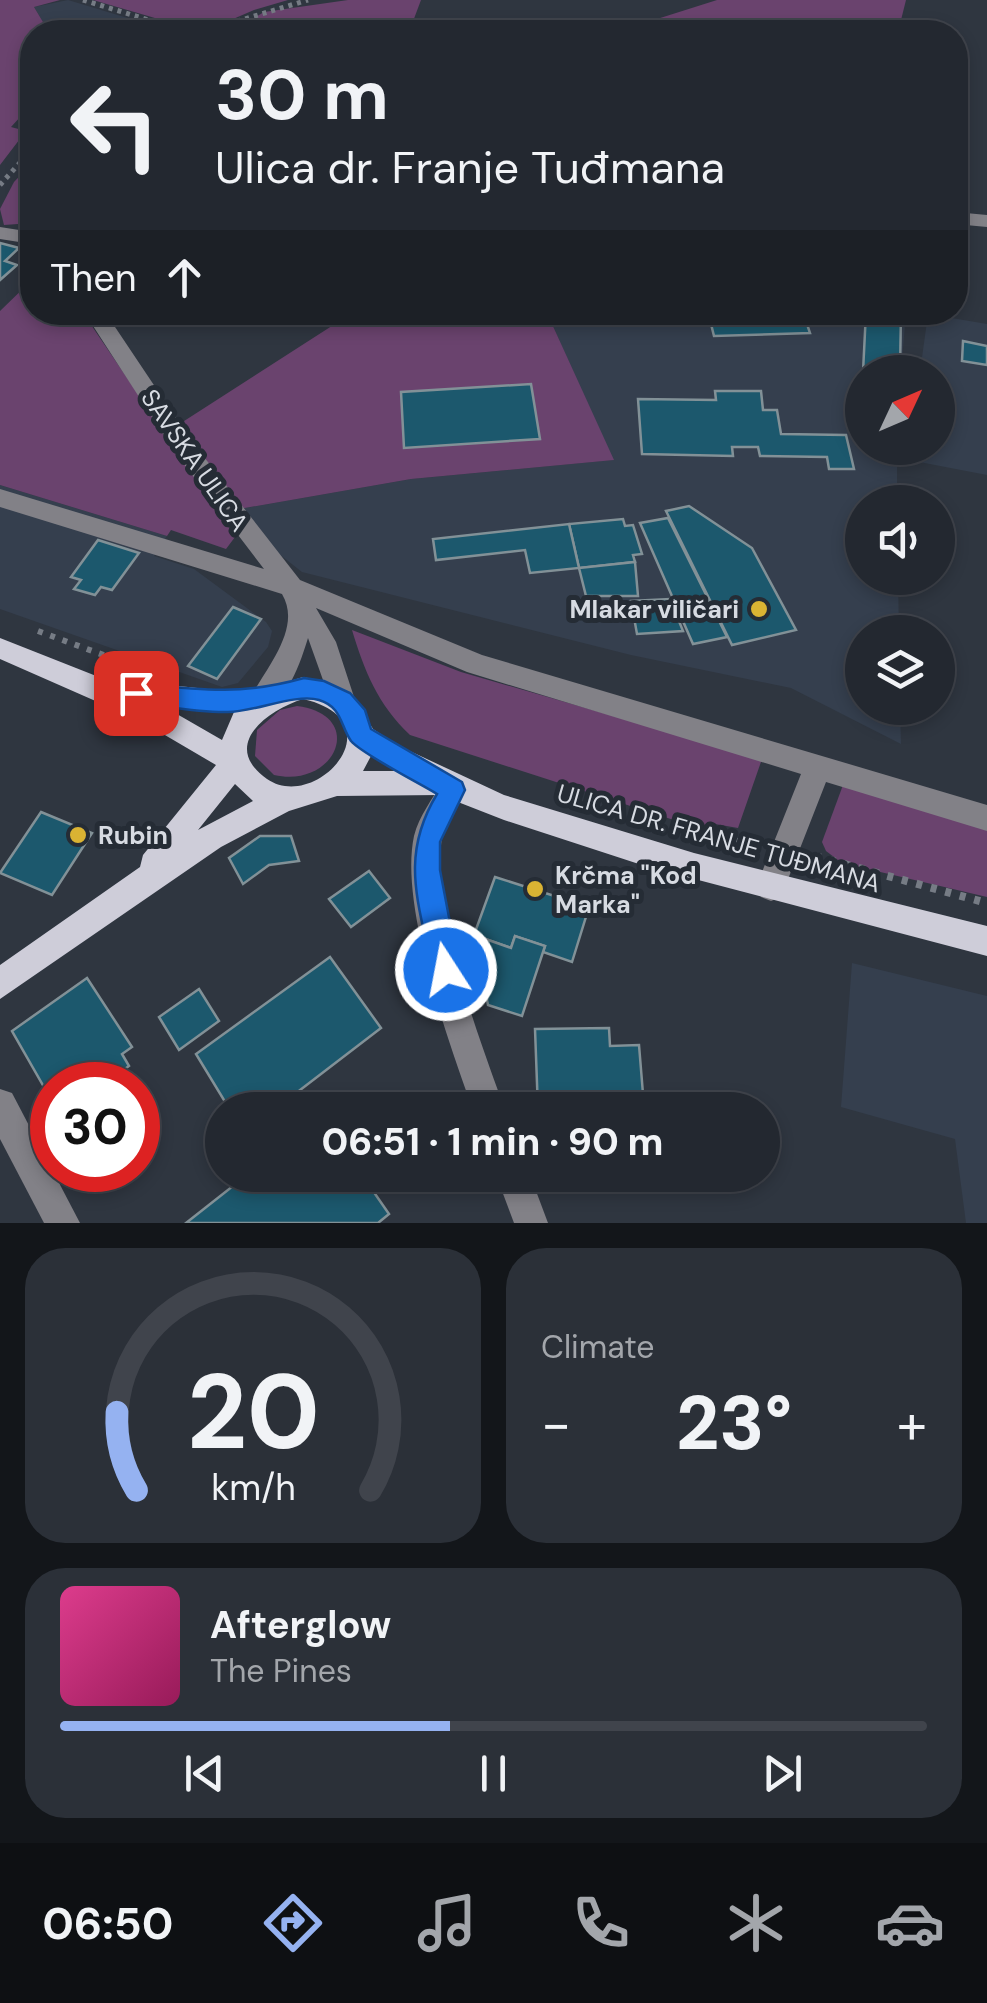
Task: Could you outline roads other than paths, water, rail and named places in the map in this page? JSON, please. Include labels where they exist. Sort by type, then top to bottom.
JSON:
[{"type":"main road","points":[[0,648],[107,689],[205,742],[235,764],[245,780],[262,792],[287,798],[310,796],[334,784],[350,769],[359,750],[361,735],[356,717],[342,700],[324,691],[304,688],[262,699],[225,702],[107,689]]},
{"type":"main road","points":[[135,884],[235,764],[233,742],[239,724],[262,699]]},
{"type":"main road","name":"ULICA DR. FRANJE TUĐMANA","points":[[361,735],[445,787],[636,850],[987,942]]},
{"type":"main road","name":"ULICA DR. FRANJE TUĐMANA","points":[[334,784],[445,787]]},
{"type":"main road","points":[[0,984],[135,884],[249,815],[287,798]]},
{"type":"street","name":"SAVSKA ULICA","points":[[103,325],[193,460],[295,595],[323,642],[342,700]]},
{"type":"street","points":[[0,498],[295,595],[476,664],[987,818]]},
{"type":"street","points":[[262,699],[283,673],[296,645],[295,595]]},
{"type":"street","points":[[772,887],[818,766]]},
{"type":"street","points":[[445,787],[431,826],[427,870],[446,970],[483,1092]]},
{"type":"street","points":[[0,1105],[63,1223]]},
{"type":"street","points":[[520,1192],[532,1223]]},
{"type":"place","name":"Mlakar viličari","points":[[759,609]]},
{"type":"place","name":"Rubin","points":[[78,835]]},
{"type":"place","name":"Krčma \"Kod Marka\"","points":[[535,889]]}]
